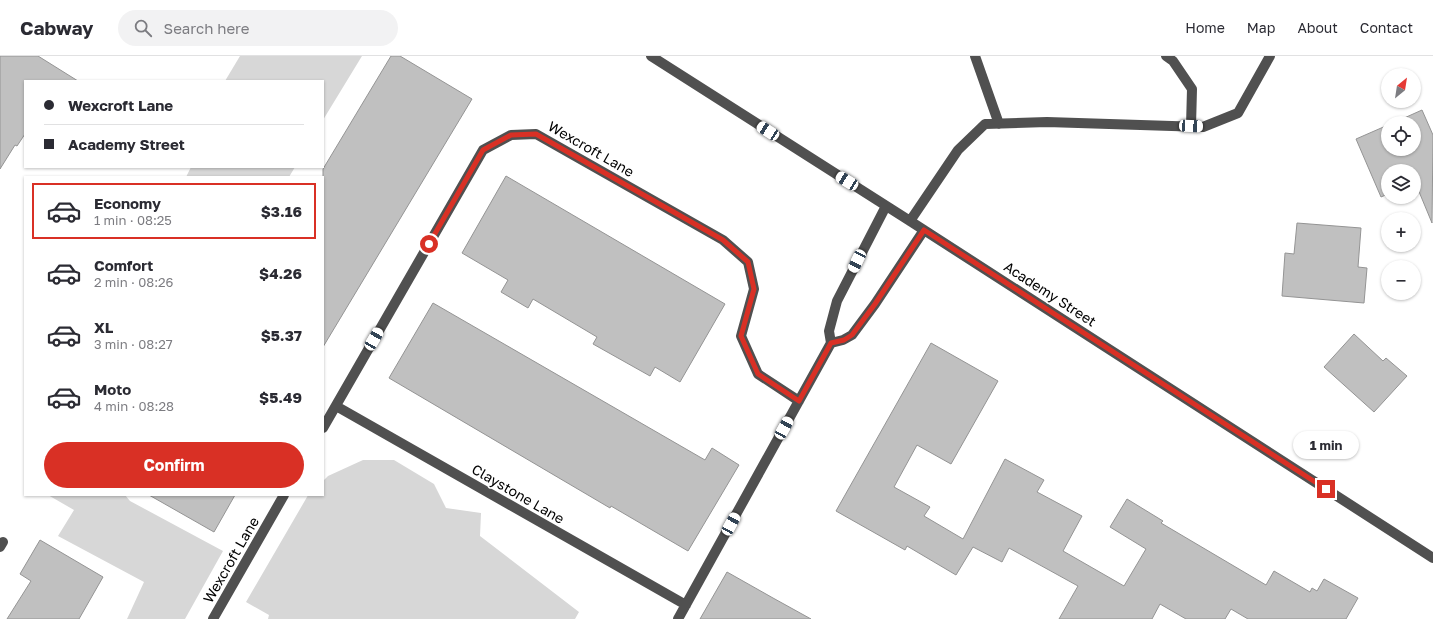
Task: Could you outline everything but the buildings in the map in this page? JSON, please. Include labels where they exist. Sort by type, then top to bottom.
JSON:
[{"type":"street","name":"Academy Street","points":[[650,56],[910,221],[1433,558]]},
{"type":"street","points":[[975,56],[1000,124]]},
{"type":"street","points":[[1166,56],[1173,61],[1192,89],[1191,126]]},
{"type":"street","points":[[910,221],[958,150],[984,124],[1047,122],[1203,126],[1238,112],[1270,56]]},
{"type":"street","name":"Wexcroft Lane","points":[[324,426],[483,150],[511,135],[536,134],[723,240],[748,262],[754,289],[741,336],[758,374],[799,401]]},
{"type":"street","points":[[678,619],[831,343],[829,331],[837,301],[886,206]]},
{"type":"street","points":[[831,343],[844,340],[852,335],[875,304],[924,230]]},
{"type":"street","name":"Claystone Lane","points":[[336,406],[686,605]]},
{"type":"street","name":"Wexcroft Lane","points":[[213,619],[283,496]]},
{"type":"shaded area","points":[[240,56],[362,56],[324,118],[324,80],[226,80]]},
{"type":"shaded area","points":[[190,168],[294,168],[290,176],[186,176]]},
{"type":"shaded area","points":[[363,460],[394,460],[434,484],[446,508],[481,513],[480,536],[579,612],[575,619],[268,619],[269,615],[246,602],[307,496],[324,496],[324,480],[328,476]]},
{"type":"shaded area","points":[[50,496],[126,496],[130,501],[223,551],[185,619],[127,619],[144,582],[58,536],[74,510]]},
{"type":"route","points":[[429,244],[483,150],[511,135],[536,134],[723,240],[748,262],[754,289],[746,312],[741,336],[758,374],[799,401],[831,343],[844,340],[852,335],[875,304],[924,230],[1326,489]]}]
